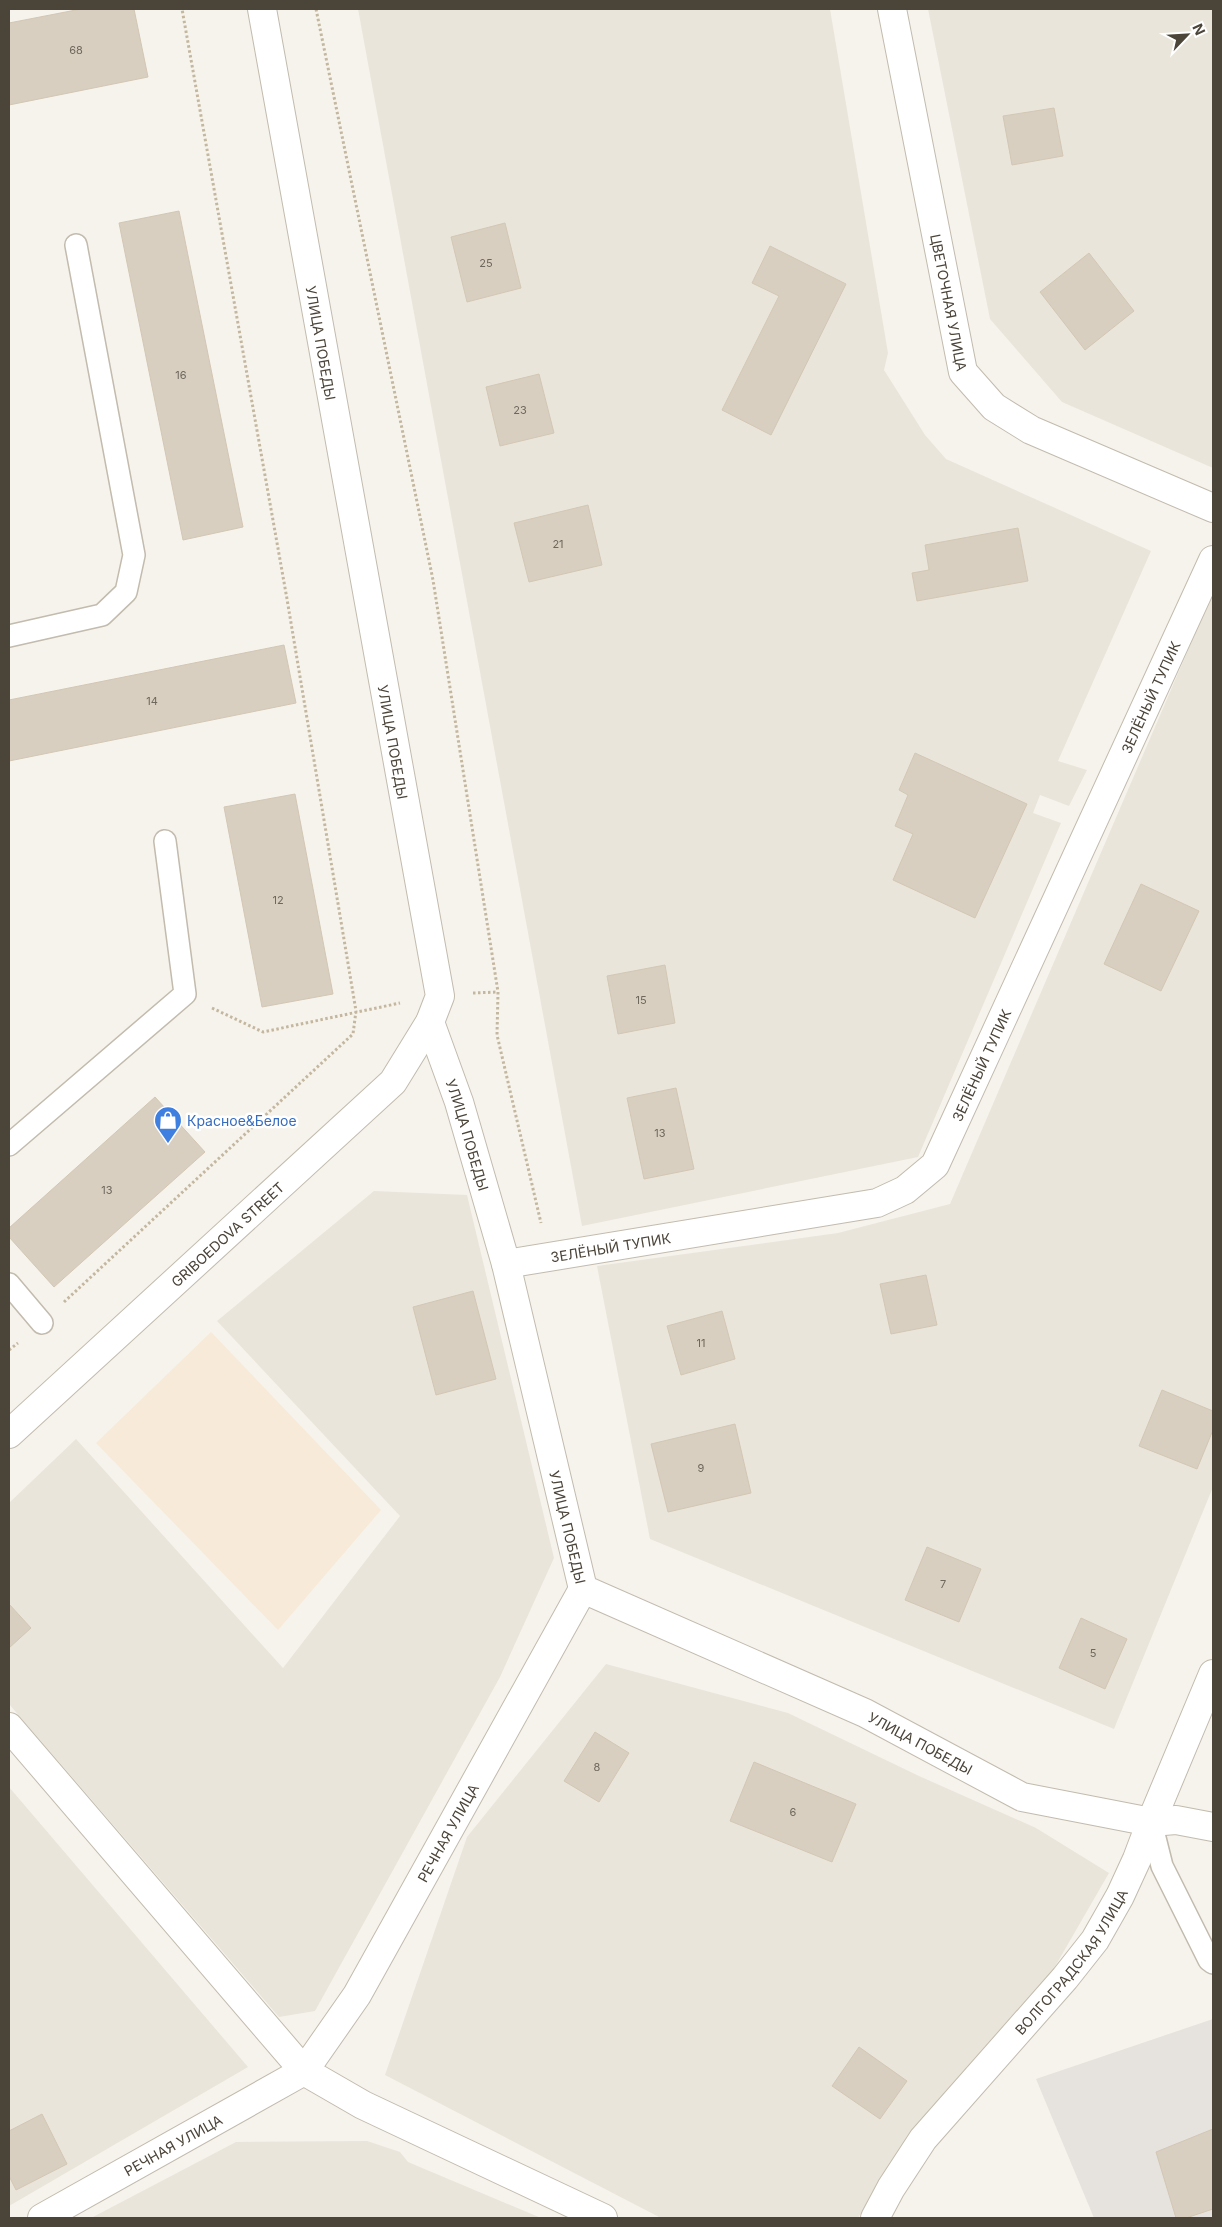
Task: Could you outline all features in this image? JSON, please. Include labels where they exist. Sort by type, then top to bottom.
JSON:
[{"type":"street","name":"УЛИЦА ПОБЕДЫ","points":[[262,9],[440,996]]},
{"type":"street","name":"ЦВЕТОЧНАЯ УЛИЦА","points":[[892,9],[962,372],[994,407],[1031,430],[1213,508]]},
{"type":"street","name":"ЗЕЛЁНЫЙ ТУПИК","points":[[506,1264],[877,1203],[904,1190],[935,1165],[1213,560]]},
{"type":"street","points":[[430,1022],[440,996]]},
{"type":"street","name":"УЛИЦА ПОБЕДЫ","points":[[430,1022],[458,1102],[506,1264],[583,1590],[865,1713],[1022,1797],[1151,1822],[1176,1820],[1213,1827]]},
{"type":"street","name":"GRIBOEDOVA STREET","points":[[9,1434],[393,1082],[430,1022]]},
{"type":"street","name":"РЕЧНАЯ УЛИЦА","points":[[42,2218],[304,2071],[357,1994],[583,1590]]},
{"type":"street","name":"ВОЛГОГРАДСКАЯ УЛИЦА","points":[[875,2218],[891,2188],[923,2139],[1065,1978],[1095,1940],[1127,1881],[1213,1674]]},
{"type":"street","points":[[9,1728],[304,2071],[363,2105],[603,2218]]},
{"type":"lane","points":[[9,636],[102,615],[126,592],[134,555],[76,245]]},
{"type":"lane","points":[[9,1145],[185,994],[165,841]]},
{"type":"lane","points":[[9,1284],[42,1323]]},
{"type":"lane","points":[[1151,1822],[1162,1866],[1209,1960],[1213,1963]]},
{"type":"path","points":[[9,1350],[42,1323],[353,1034],[356,1011],[288,599],[182,9]]},
{"type":"path","points":[[316,9],[433,580],[498,992],[497,1035],[541,1216],[540,1259]]},
{"type":"path","points":[[185,994],[263,1032],[356,1011],[440,996]]},
{"type":"shaded area","points":[[358,9],[830,9],[888,353],[884,370],[925,435],[946,459],[1151,551],[1058,761],[1087,770],[1069,806],[1040,795],[1033,813],[1061,823],[918,1157],[582,1226]]},
{"type":"shaded area","points":[[928,9],[1213,9],[1213,468],[1062,402],[990,319]]},
{"type":"shaded area","points":[[1213,592],[1213,1487],[1114,1729],[650,1539],[597,1266],[838,1233],[950,1204]]},
{"type":"shaded area","points":[[374,1191],[467,1195],[554,1558],[500,1677],[315,2011],[279,2017],[9,1704],[9,1503],[76,1439],[283,1668],[400,1516],[217,1321]]},
{"type":"shaded area","points":[[211,1332],[381,1510],[278,1630],[96,1443]]},
{"type":"shaded area","points":[[606,1664],[788,1713],[919,1776],[1036,1828],[1109,1873],[1049,1977],[914,2127],[858,2218],[661,2218],[385,2075],[467,1837]]},
{"type":"shaded area","points":[[9,1787],[248,2067],[9,2206]]},
{"type":"shaded area","points":[[1213,2019],[1213,2218],[1094,2218],[1036,2079]]},
{"type":"shaded area","points":[[367,2141],[400,2152],[408,2162],[541,2218],[91,2218],[236,2142]]},
{"type":"building","points":[[81,9],[134,9],[148,77],[9,105],[9,23]]},
{"type":"building","points":[[1054,108],[1063,156],[1012,165],[1003,116]]},
{"type":"building","points":[[179,211],[243,527],[183,540],[119,223]]},
{"type":"building","points":[[505,223],[521,288],[467,302],[451,237]]},
{"type":"building","points":[[770,246],[846,284],[771,435],[722,410],[779,296],[752,283]]},
{"type":"building","points":[[1089,253],[1134,311],[1085,350],[1040,292]]},
{"type":"building","points":[[539,374],[554,433],[500,446],[486,387]]},
{"type":"building","points":[[588,505],[602,565],[529,582],[514,523]]},
{"type":"building","points":[[1018,528],[1028,581],[917,601],[912,573],[929,570],[925,545]]},
{"type":"building","points":[[284,645],[296,703],[9,761],[9,700]]},
{"type":"building","points":[[915,753],[1027,804],[975,918],[893,880],[913,834],[895,826],[908,795],[899,790]]},
{"type":"building","points":[[295,794],[333,994],[262,1007],[224,807]]},
{"type":"building","points":[[1141,884],[1199,911],[1161,991],[1104,964]]},
{"type":"building","points":[[665,965],[675,1023],[618,1034],[607,976]]},
{"type":"building","points":[[676,1088],[694,1169],[644,1179],[627,1098]]},
{"type":"building","points":[[155,1097],[205,1152],[54,1287],[9,1237],[9,1228]]},
{"type":"building","points":[[926,1275],[937,1325],[891,1334],[880,1284]]},
{"type":"building","points":[[473,1291],[496,1379],[436,1395],[413,1307]]},
{"type":"building","points":[[722,1311],[735,1359],[681,1375],[667,1326]]},
{"type":"building","points":[[1162,1390],[1213,1411],[1213,1430],[1197,1469],[1139,1446]]},
{"type":"building","points":[[735,1424],[751,1493],[668,1512],[651,1444]]},
{"type":"building","points":[[927,1547],[981,1569],[959,1622],[905,1600]]},
{"type":"building","points":[[9,1604],[31,1628],[9,1648]]},
{"type":"building","points":[[1081,1618],[1127,1639],[1105,1689],[1059,1668]]},
{"type":"building","points":[[595,1732],[629,1753],[599,1802],[564,1781]]},
{"type":"building","points":[[754,1762],[856,1804],[832,1862],[730,1821]]},
{"type":"building","points":[[859,2047],[907,2081],[880,2119],[832,2086]]},
{"type":"building","points":[[42,2114],[67,2164],[16,2190],[9,2176],[9,2131]]},
{"type":"building","points":[[1213,2129],[1213,2209],[1186,2218],[1176,2218],[1156,2152]]},
{"type":"place","name":"Красное&Белое","points":[[168,1144]]}]
